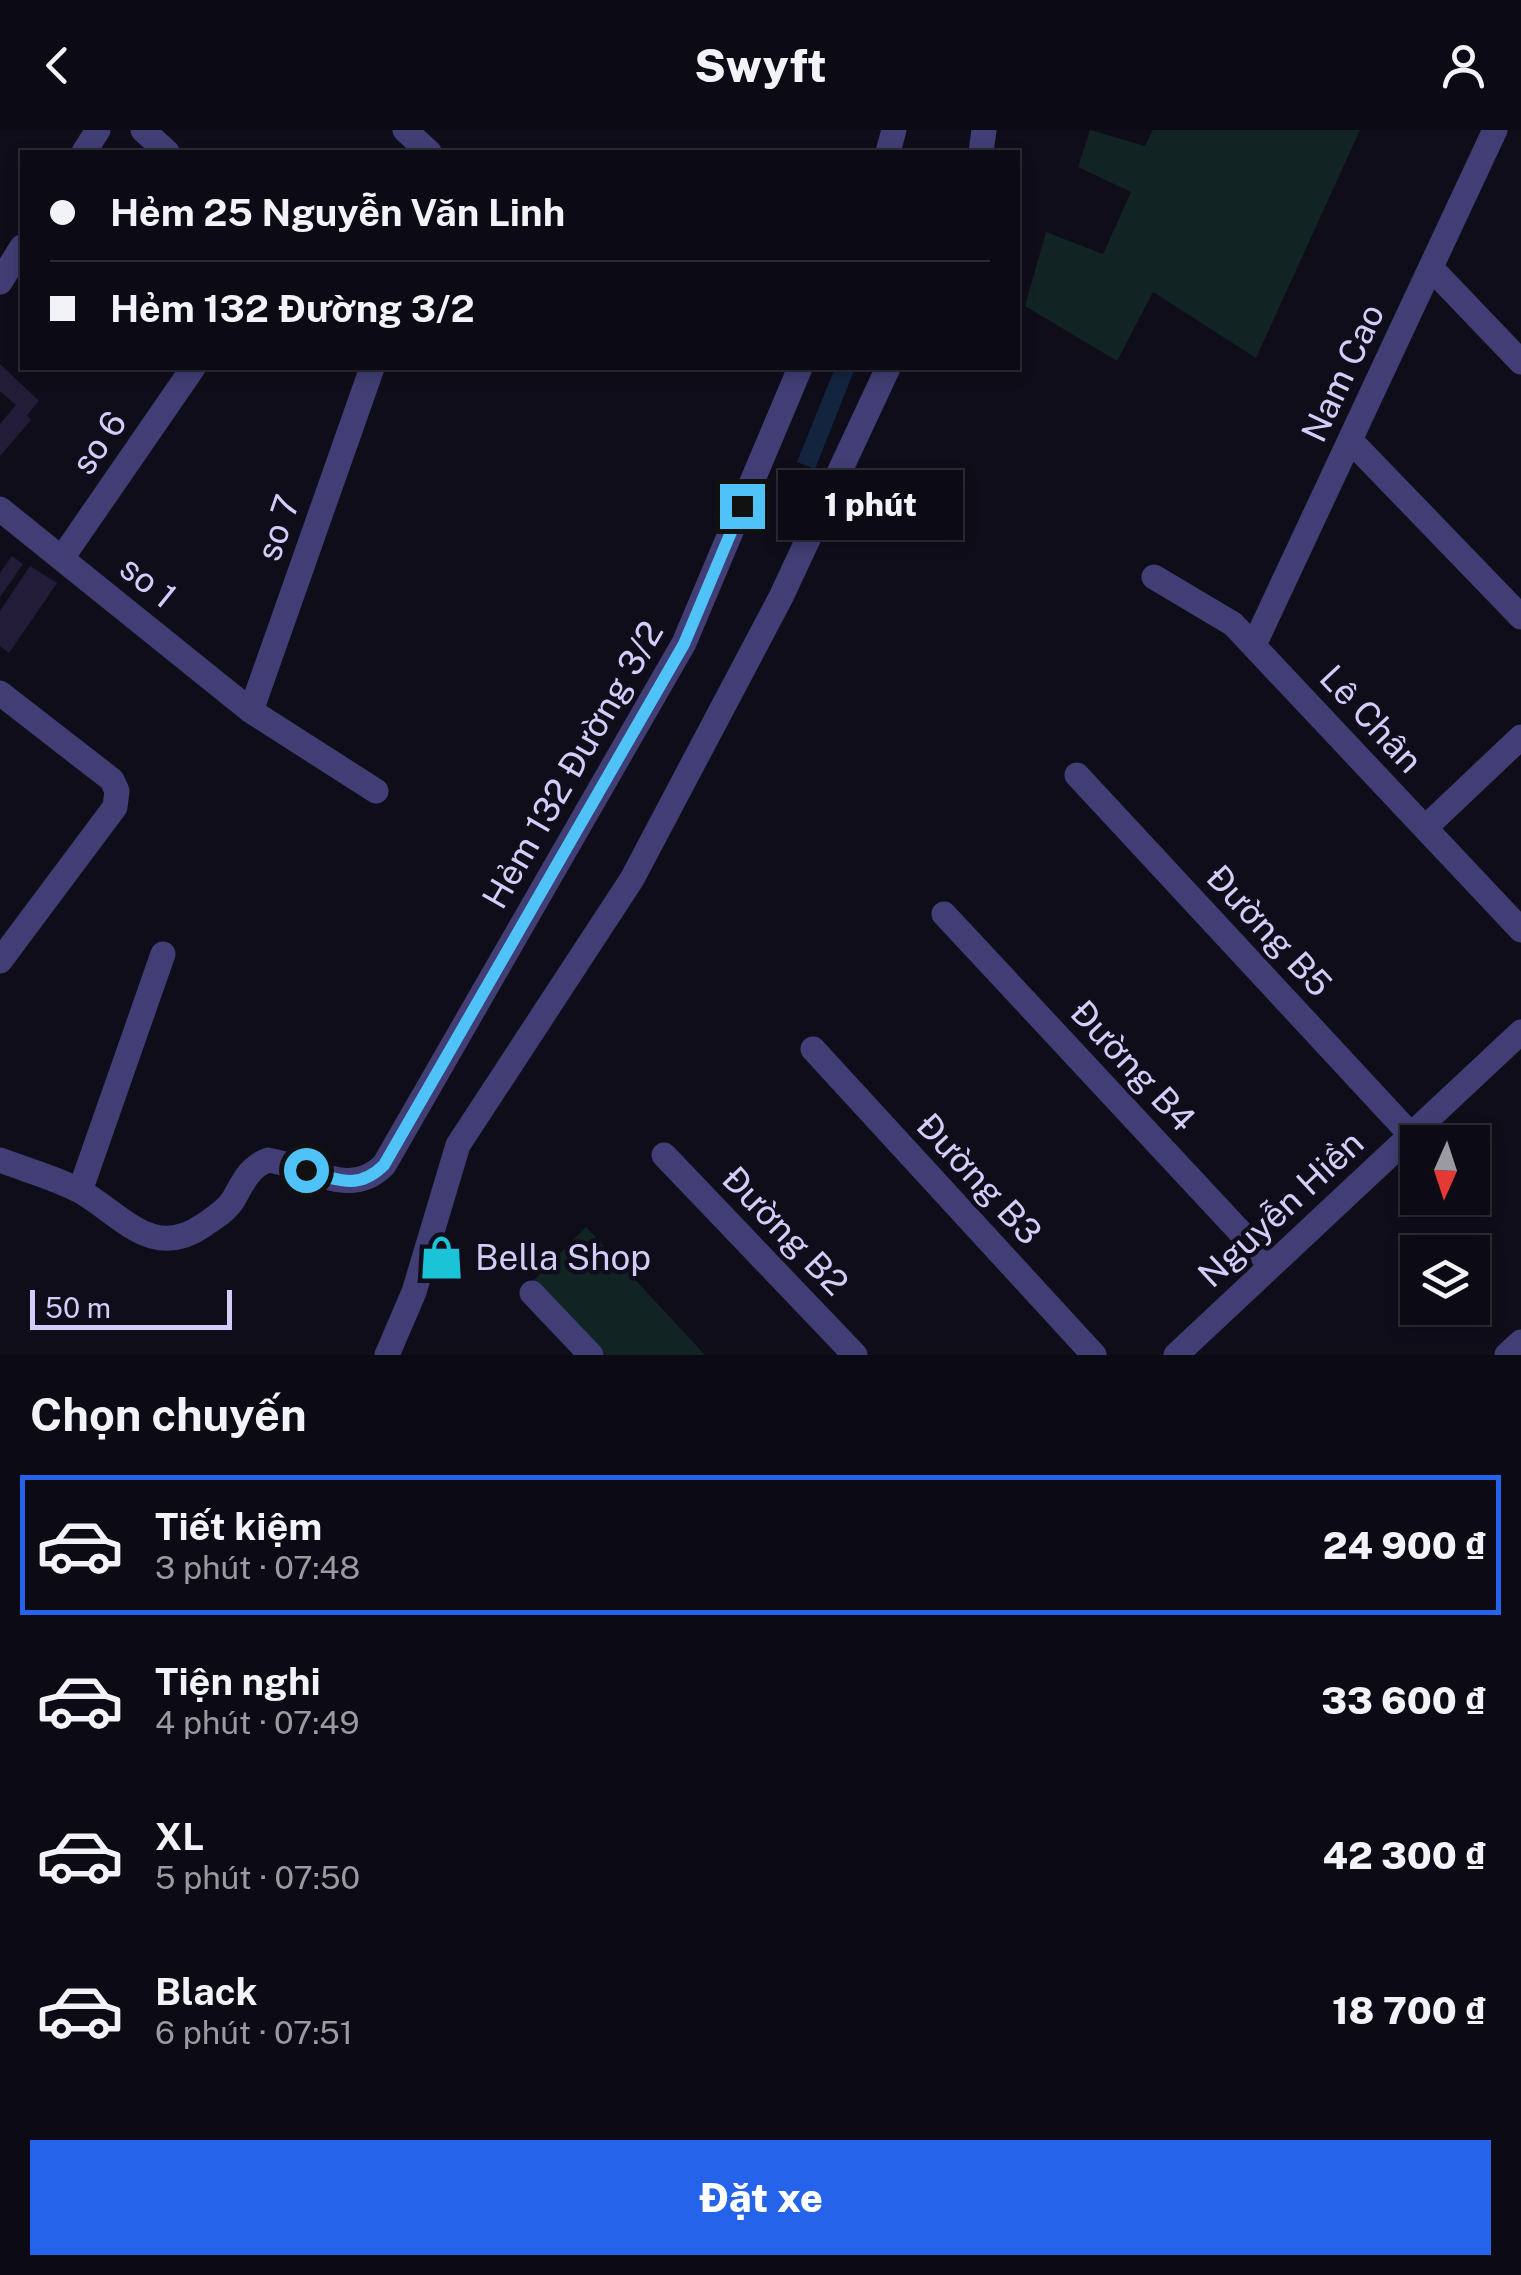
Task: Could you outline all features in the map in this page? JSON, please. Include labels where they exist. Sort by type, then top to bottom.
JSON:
[{"type":"street","points":[[143,130],[165,150]]},
{"type":"street","points":[[405,130],[427,150]]},
{"type":"street","name":"Nam Cao","points":[[1254,645],[1495,130]]},
{"type":"street","points":[[0,282],[20,250]]},
{"type":"street","points":[[1430,268],[1521,362]]},
{"type":"street","name":"so 6","points":[[62,558],[193,370]]},
{"type":"street","name":"so 7","points":[[251,711],[371,370]]},
{"type":"street","name":"Hẻm 132 Đường 3/2","points":[[80,1191],[140,1234],[164,1241],[197,1230],[225,1210],[242,1180],[268,1160],[352,1184],[371,1178],[384,1165],[684,644],[799,370]]},
{"type":"street","points":[[387,1355],[414,1292],[458,1145],[632,878],[780,597],[887,370]]},
{"type":"street","points":[[1350,440],[1521,616]]},
{"type":"street","name":"so 1","points":[[0,509],[251,711],[376,792]]},
{"type":"street","name":"Lê Chân","points":[[1154,577],[1233,624],[1521,930]]},
{"type":"street","points":[[0,693],[112,780],[117,791],[115,807],[0,961]]},
{"type":"street","points":[[1425,828],[1521,737]]},
{"type":"street","name":"Đường B5","points":[[1076,775],[1402,1125]]},
{"type":"street","name":"Đường B4","points":[[944,914],[1272,1266]]},
{"type":"street","points":[[0,1160],[80,1191],[162,954]]},
{"type":"street","name":"Nguyễn Hiền","points":[[1422,1125],[1521,1032]]},
{"type":"street","name":"Đường B3","points":[[813,1050],[1094,1355]]},
{"type":"street","name":"Nguyễn Hiền","points":[[1176,1355],[1400,1145]]},
{"type":"street","name":"Đường B2","points":[[664,1155],[855,1355]]},
{"type":"street","points":[[532,1293],[590,1355]]},
{"type":"street","points":[[1507,1355],[1521,1342]]},
{"type":"green space","points":[[1090,130],[1145,146],[1153,130],[1360,130],[1256,358],[1153,292],[1117,361],[1025,306],[1046,232],[1103,254],[1131,192],[1078,167]]},
{"type":"green space","points":[[586,1227],[705,1355],[606,1355],[534,1280]]},
{"type":"water","points":[[834,370],[854,370],[815,469],[797,462]]},
{"type":"building","points":[[0,364],[39,401],[27,415],[31,420],[0,456],[0,424],[16,405],[0,391]]},
{"type":"building","points":[[12,556],[23,564],[0,597],[0,573]]},
{"type":"building","points":[[30,566],[57,583],[9,653],[0,646],[0,611]]},
{"type":"place","name":"Bella Shop","points":[[442,1258]]},
{"type":"route","points":[[306,1170],[352,1184],[371,1178],[384,1165],[684,644],[742,506]]}]
